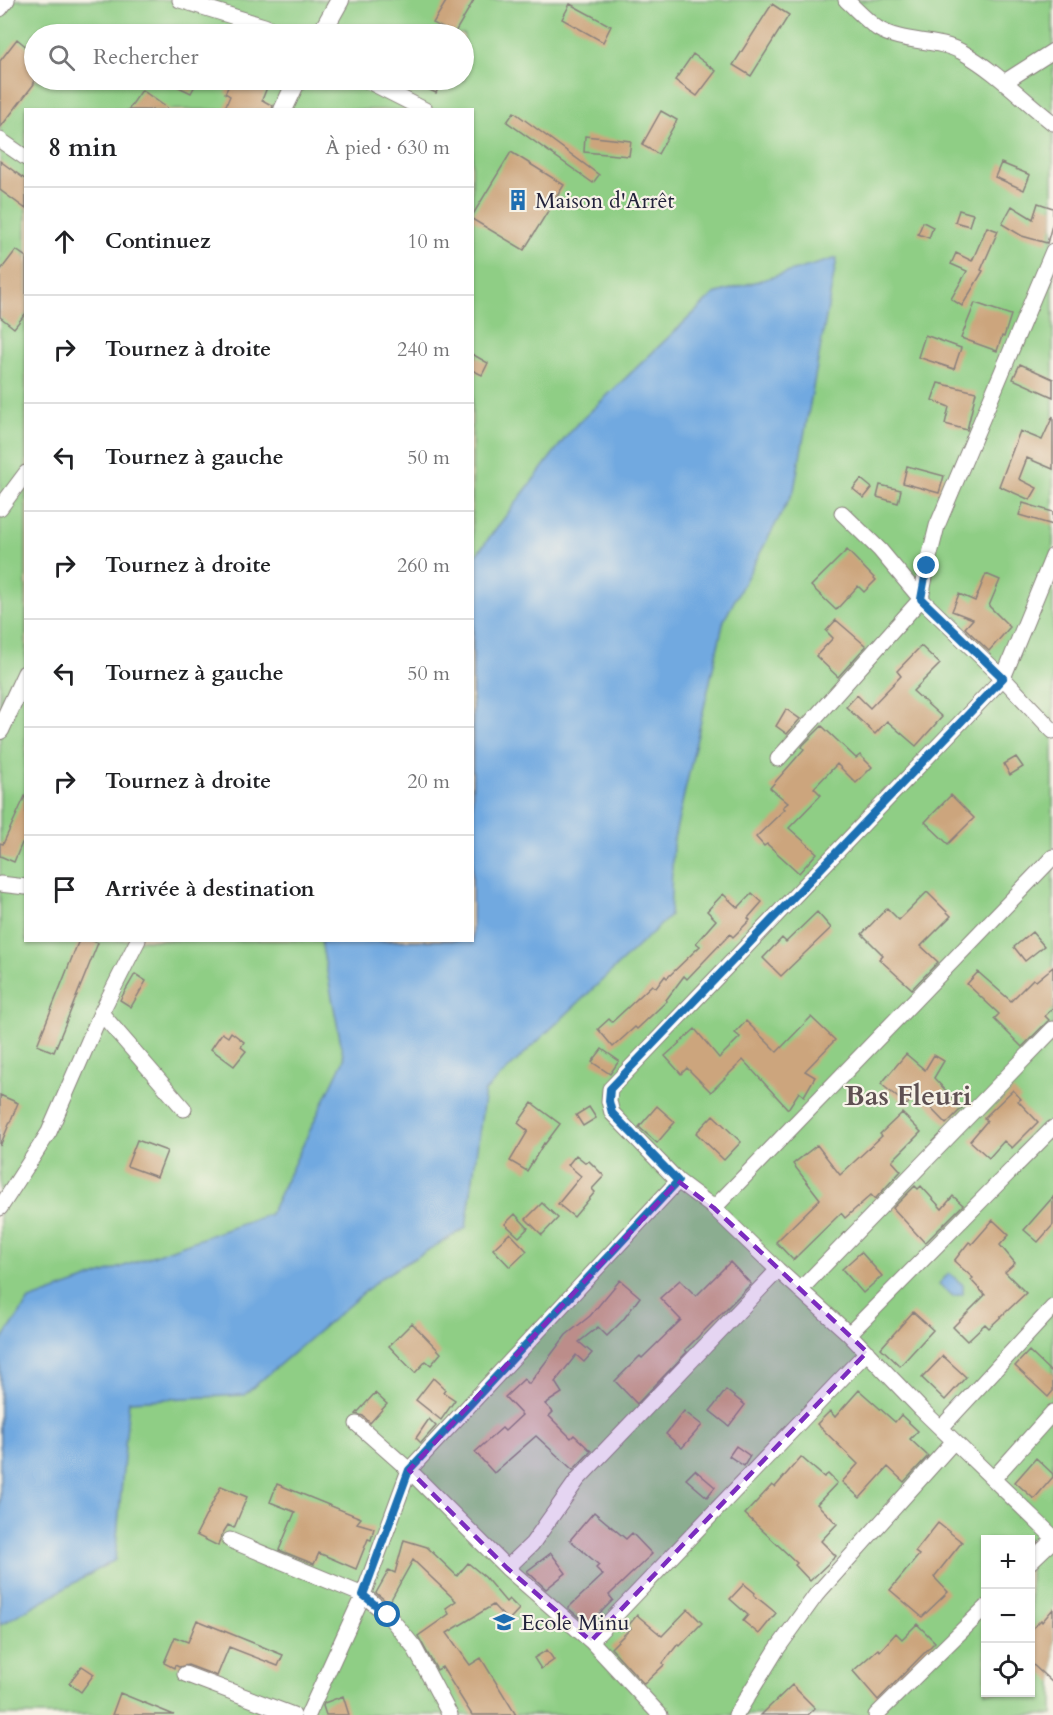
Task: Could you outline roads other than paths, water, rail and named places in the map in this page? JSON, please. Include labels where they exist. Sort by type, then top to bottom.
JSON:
[{"type":"street","points":[[0,9],[7,0]]},
{"type":"street","points":[[180,0],[258,24]]},
{"type":"street","points":[[327,24],[340,0]]},
{"type":"street","points":[[846,0],[878,28],[901,37],[959,50],[1006,81],[1053,123]]},
{"type":"street","points":[[1006,81],[1053,51]]},
{"type":"street","points":[[284,108],[292,90]]},
{"type":"street","points":[[386,90],[421,108]]},
{"type":"street","points":[[0,140],[24,157]]},
{"type":"street","points":[[778,759],[921,599],[937,526],[1053,251]]},
{"type":"street","points":[[0,508],[24,476]]},
{"type":"street","points":[[842,513],[880,550],[921,599],[1003,678],[1053,731]]},
{"type":"street","points":[[1035,1557],[1053,1538],[954,1442],[849,1334],[714,1208],[678,1181],[612,1113],[609,1101],[610,1089],[1003,678],[1053,556]]},
{"type":"street","points":[[0,730],[24,678]]},
{"type":"street","points":[[714,1208],[1053,857]]},
{"type":"street","points":[[0,885],[24,887]]},
{"type":"street","points":[[0,1208],[49,1132],[101,1013],[137,942]]},
{"type":"street","points":[[101,1013],[184,1109]]},
{"type":"street","points":[[800,1290],[1053,1029]]},
{"type":"street","points":[[849,1334],[1053,1128]]},
{"type":"street","points":[[308,1715],[363,1595],[409,1470],[678,1181]]},
{"type":"street","points":[[507,1568],[532,1544],[578,1479],[778,1270]]},
{"type":"street","points":[[941,1428],[1053,1307]]},
{"type":"street","points":[[591,1641],[867,1352]]},
{"type":"street","points":[[993,1479],[1053,1412]]},
{"type":"street","points":[[357,1424],[409,1470],[507,1568],[591,1641],[660,1715]]},
{"type":"street","points":[[736,1715],[777,1649],[816,1595],[954,1442]]},
{"type":"street","points":[[230,1540],[363,1595],[388,1615],[414,1647],[450,1715]]},
{"type":"street","points":[[876,1715],[981,1611]]},
{"type":"street","points":[[185,1674],[293,1715]]},
{"type":"water","points":[[837,258],[794,490],[724,620],[673,843],[670,916],[485,1091],[466,1228],[382,1277],[244,1395],[129,1401],[115,1560],[0,1625],[0,1343],[29,1300],[270,1214],[344,1059],[321,942],[474,942],[474,558],[572,429],[714,294]]},
{"type":"water","points":[[949,1273],[963,1285],[963,1294],[953,1296],[939,1284]]},
{"type":"place","name":"Maison d'Arrêt","points":[[518,200]]},
{"type":"place","name":"Ecole Minu","points":[[504,1622]]},
{"type":"district","name":"Bas Fleuri","points":[[908,1095]]}]
